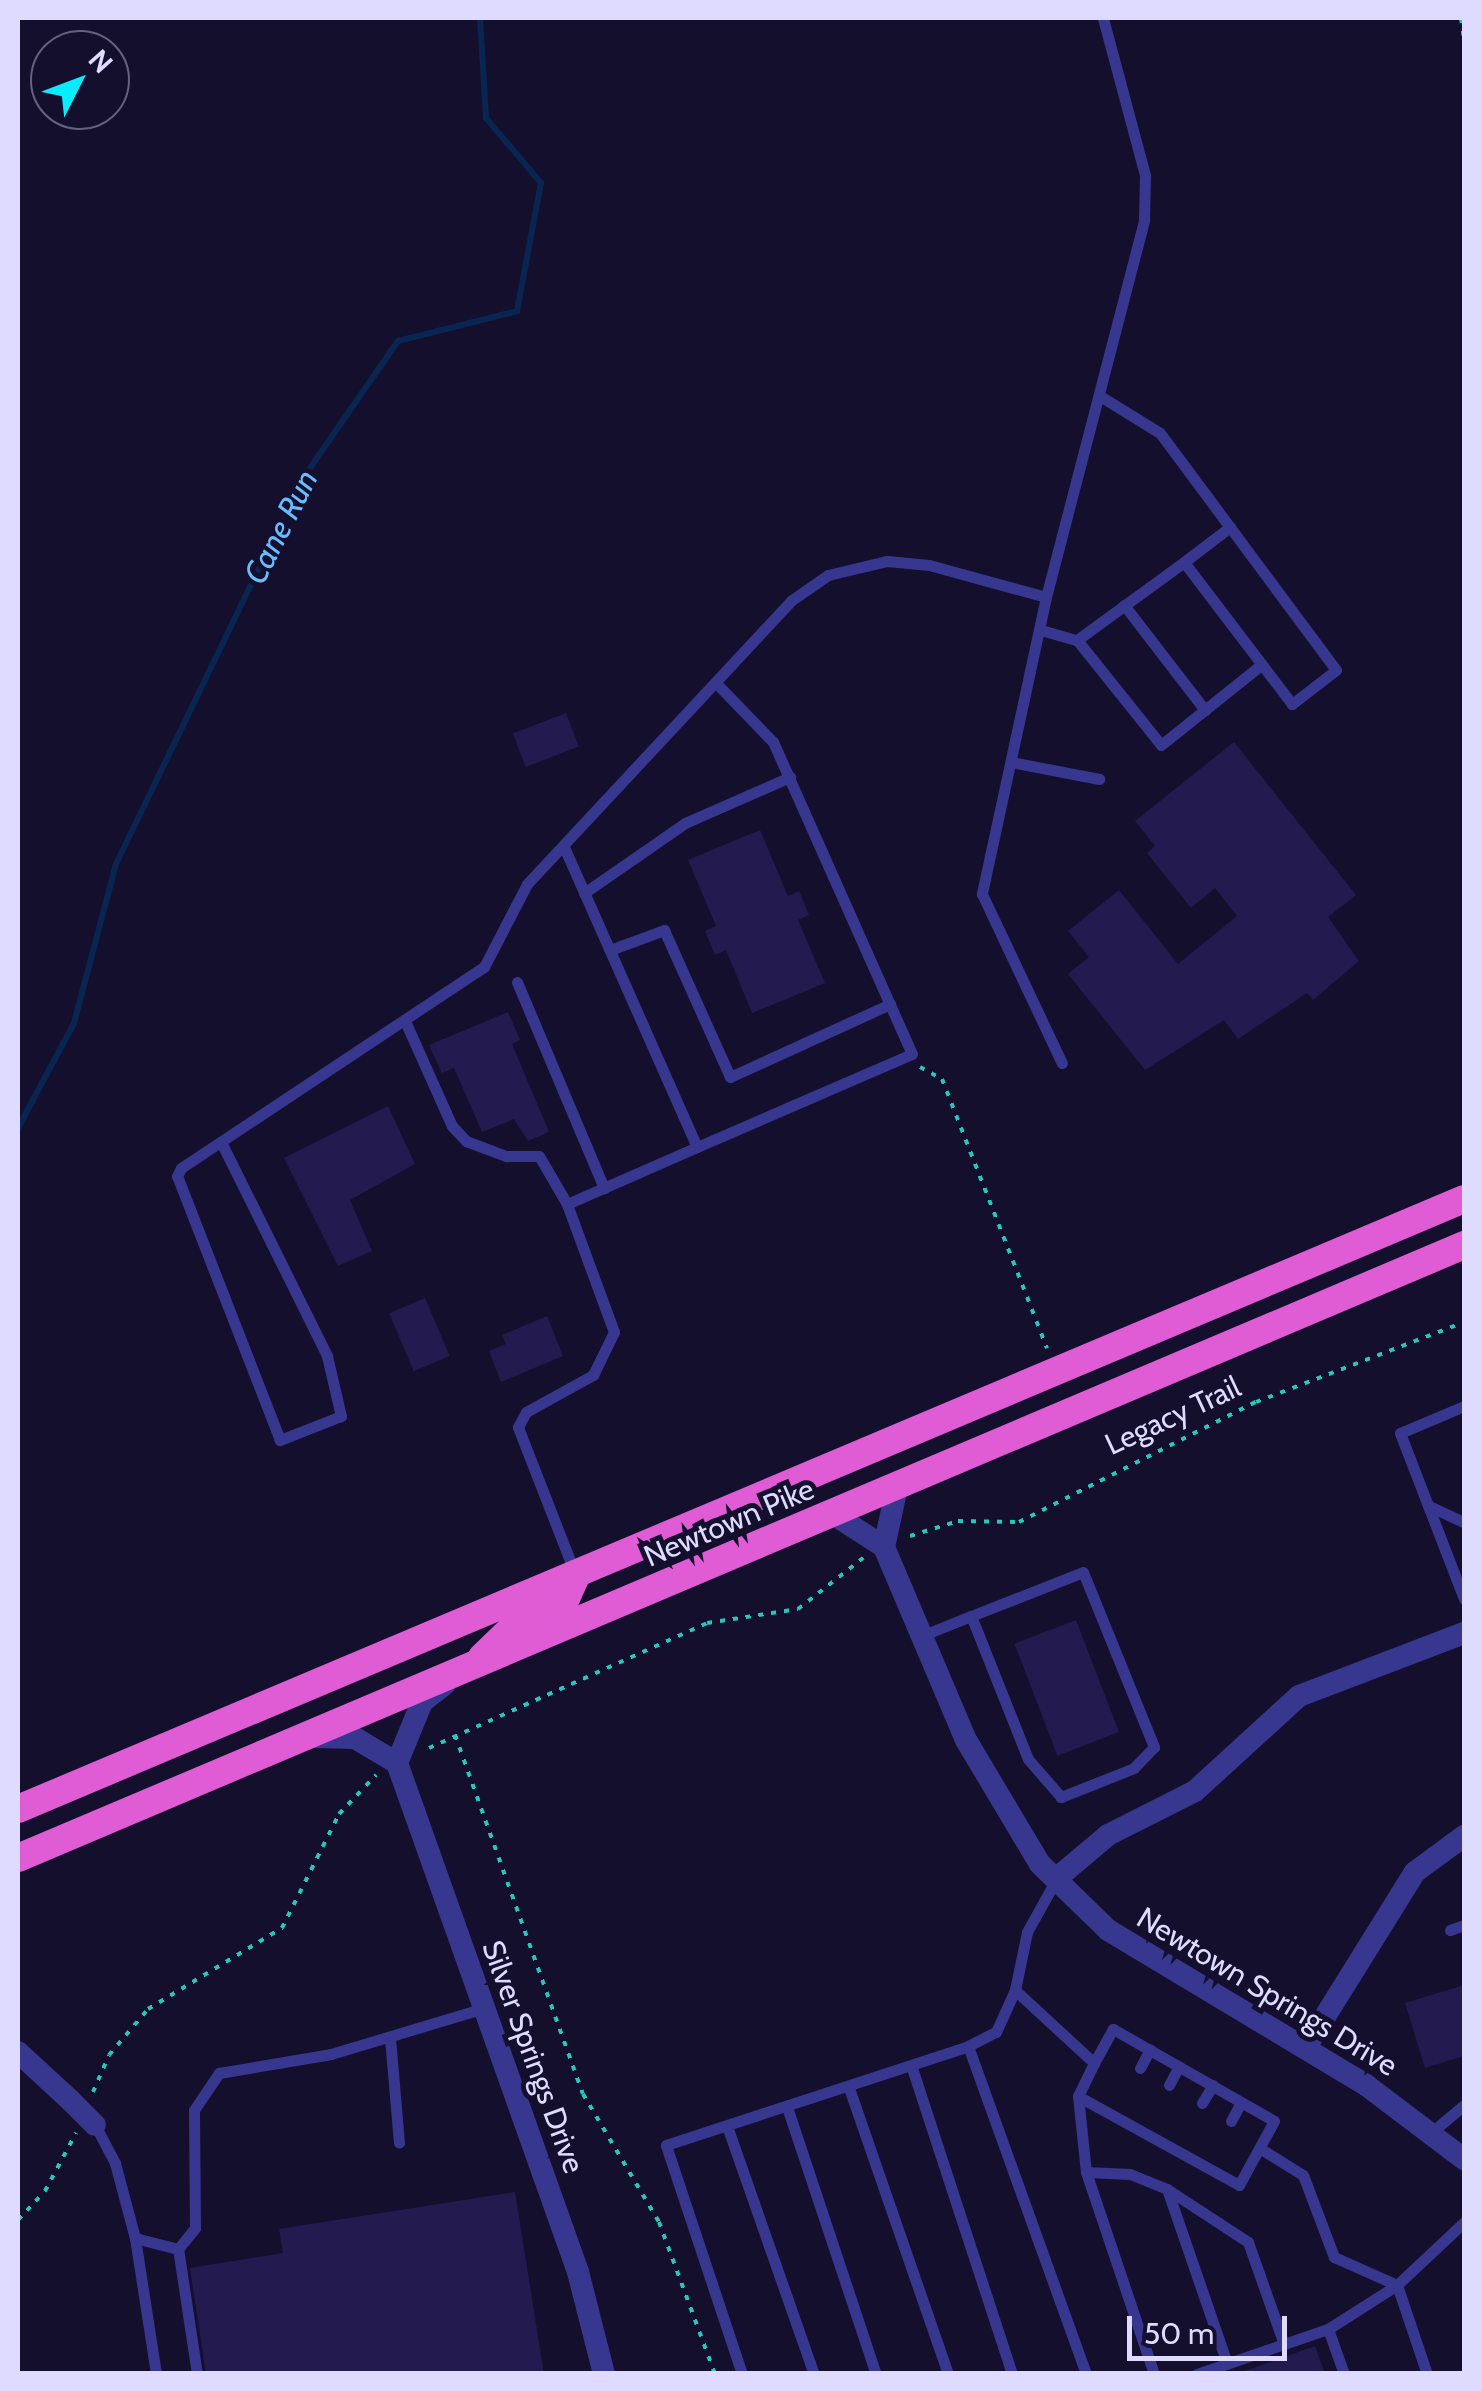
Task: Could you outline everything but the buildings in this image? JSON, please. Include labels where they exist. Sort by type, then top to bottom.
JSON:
[{"type":"highway","name":"Newtown Pike","points":[[18,1810],[1464,1200]]},
{"type":"highway","name":"Newtown Pike","points":[[18,1858],[1464,1245]]},
{"type":"highway","points":[[470,1668],[514,1626],[564,1603],[576,1576]]},
{"type":"street","points":[[833,1514],[893,1544],[896,1487]]},
{"type":"street","name":"Newtown Springs Drive","points":[[893,1544],[921,1636],[998,1804],[1056,1878],[1108,1930],[1161,1966],[1306,2047],[1433,2131],[1464,2159]]},
{"type":"street","points":[[1056,1878],[1108,1834],[1195,1791],[1299,1696],[1464,1633]]},
{"type":"street","points":[[298,1740],[355,1738],[398,1762],[422,1702],[470,1668]]},
{"type":"street","name":"Silver Springs Drive","points":[[398,1762],[578,2272],[604,2374]]},
{"type":"street","points":[[1306,2047],[1415,1872],[1464,1836]]},
{"type":"street","points":[[18,2052],[95,2125]]},
{"type":"lane","points":[[1062,1063],[982,894],[1046,597],[1144,220],[1145,175],[1103,18]]},
{"type":"lane","points":[[1100,396],[1160,432],[1336,670],[1292,704],[1184,562]]},
{"type":"lane","points":[[1078,640],[1230,527]]},
{"type":"lane","points":[[221,1142],[327,1356],[340,1416],[280,1440],[177,1176],[221,1142],[484,967],[506,912],[792,600],[860,565],[928,565],[1046,597]]},
{"type":"lane","points":[[1124,606],[1205,710]]},
{"type":"lane","points":[[1041,630],[1078,640],[1161,745],[1262,664]]},
{"type":"lane","points":[[567,1204],[912,1054],[790,777],[762,729],[716,683]]},
{"type":"lane","points":[[1012,762],[1098,779]]},
{"type":"lane","points":[[584,893],[685,823],[790,777]]},
{"type":"lane","points":[[564,847],[697,1147]]},
{"type":"lane","points":[[610,950],[664,930],[730,1077],[890,1004]]},
{"type":"lane","points":[[516,982],[604,1188]]},
{"type":"lane","points":[[404,1020],[452,1126],[466,1141],[506,1156],[539,1156],[567,1204],[614,1332],[593,1376],[526,1412],[518,1427],[576,1576]]},
{"type":"lane","points":[[1464,1406],[1400,1433],[1464,1599]]},
{"type":"lane","points":[[1429,1506],[1464,1522]]},
{"type":"lane","points":[[1450,1561],[1464,1569]]},
{"type":"lane","points":[[921,1636],[971,1616],[1083,1572],[1154,1747],[1134,1768],[1061,1797],[1028,1759],[971,1616]]},
{"type":"lane","points":[[742,2374],[666,2145],[912,2068],[996,2032],[1015,1990],[1028,1932],[1056,1878]]},
{"type":"lane","points":[[1450,1930],[1464,1925]]},
{"type":"lane","points":[[1015,1990],[1094,2063]]},
{"type":"lane","points":[[197,2374],[178,2249],[195,2228],[194,2110],[219,2073],[390,2038],[484,2008]]},
{"type":"lane","points":[[1078,2096],[1117,2111],[1208,2161],[1239,2185],[1274,2121],[1113,2028],[1078,2096],[1086,2172],[1154,2374]]},
{"type":"lane","points":[[390,2038],[399,2143]]},
{"type":"lane","points":[[968,2046],[1086,2374]]},
{"type":"lane","points":[[1140,2068],[1150,2049]]},
{"type":"lane","points":[[1169,2085],[1179,2066]]},
{"type":"lane","points":[[912,2068],[1012,2374]]},
{"type":"lane","points":[[1202,2103],[1213,2085]]},
{"type":"lane","points":[[848,2088],[948,2374]]},
{"type":"lane","points":[[1231,2120],[1241,2102]]},
{"type":"lane","points":[[1433,2131],[1464,2105]]},
{"type":"lane","points":[[787,2107],[876,2374]]},
{"type":"lane","points":[[95,2125],[115,2163],[134,2238],[156,2374]]},
{"type":"lane","points":[[727,2126],[814,2374]]},
{"type":"lane","points":[[1260,2149],[1304,2175],[1334,2257],[1397,2285],[1427,2374]]},
{"type":"lane","points":[[1086,2172],[1130,2174],[1167,2189],[1248,2242],[1284,2344]]},
{"type":"lane","points":[[1167,2189],[1228,2364]]},
{"type":"lane","points":[[1197,2374],[1328,2329],[1397,2285],[1464,2222]]},
{"type":"lane","points":[[134,2238],[178,2249]]},
{"type":"lane","points":[[1328,2329],[1344,2374]]},
{"type":"path","points":[[1461,18],[1464,40]]},
{"type":"path","points":[[912,1054],[923,1073],[942,1080],[1048,1351]]},
{"type":"path","name":"Legacy Trail","points":[[893,1544],[958,1521],[1019,1522],[1101,1474],[1256,1402],[1464,1322]]},
{"type":"path","points":[[455,1735],[583,2094],[659,2222],[715,2374]]},
{"type":"waterway","name":"Cane Run","points":[[18,1128],[74,1023],[116,864],[301,481],[398,341],[517,311],[541,183],[486,118],[480,18]]}]
